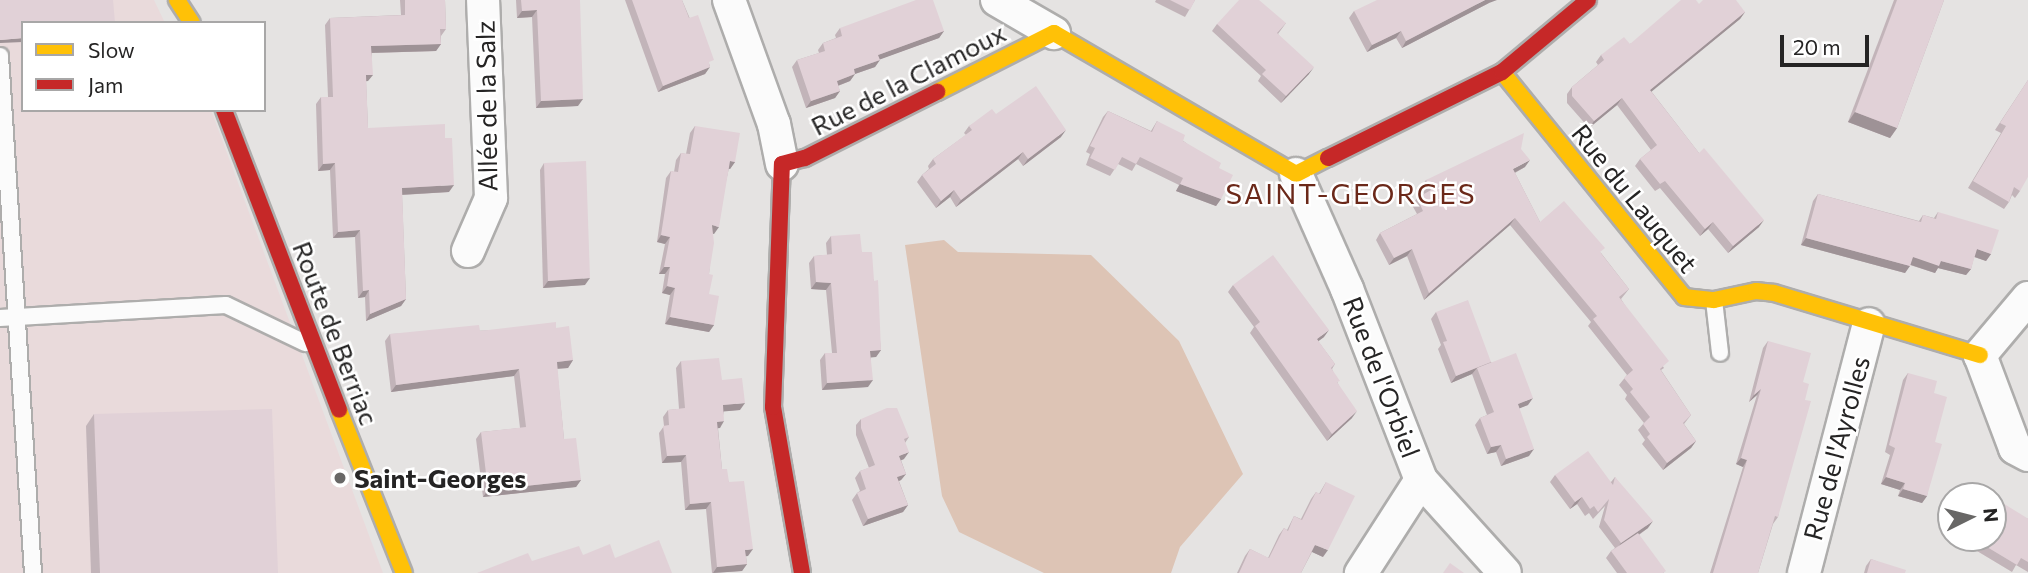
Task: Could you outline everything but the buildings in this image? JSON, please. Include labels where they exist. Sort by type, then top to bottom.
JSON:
[{"type":"street","points":[[177,0],[190,21]]},
{"type":"street","name":"Allée de la Salz","points":[[468,251],[491,198],[483,0]]},
{"type":"street","points":[[729,0],[774,124],[782,164],[773,407],[802,573]]},
{"type":"street","points":[[997,0],[1296,174],[1502,72],[1588,0]]},
{"type":"street","name":"Rue de la Clamoux","points":[[782,164],[805,158],[1054,33]]},
{"type":"street","name":"Rue du Lauquet","points":[[1502,72],[1684,297],[1714,300],[1756,291],[1774,293],[1869,324]]},
{"type":"street","name":"Route de Berriac","points":[[225,112],[313,347],[404,573]]},
{"type":"street","name":"Rue de l'Orbiel","points":[[1296,174],[1347,289],[1421,480],[1361,573]]},
{"type":"street","points":[[1980,355],[2028,298]]},
{"type":"street","points":[[1869,324],[1980,355]]},
{"type":"street","name":"Rue de l'Ayrolles","points":[[1804,573],[1869,324]]},
{"type":"street","points":[[1980,355],[2015,448],[2028,455]]},
{"type":"street","points":[[1421,480],[1505,573]]},
{"type":"lane","points":[[0,56],[8,318],[33,573]]},
{"type":"lane","points":[[1714,300],[1720,353]]},
{"type":"lane","points":[[8,318],[226,305],[313,347]]},
{"type":"shaded area","points":[[0,0],[154,0],[164,21],[21,21],[21,112],[212,112],[383,573],[0,573]]},
{"type":"shaded area","points":[[944,240],[958,252],[1091,255],[1179,341],[1243,474],[1180,547],[1171,573],[1044,573],[959,532],[942,496],[905,245]]},
{"type":"traffic: slow","points":[[177,0],[191,21]]},
{"type":"traffic: slow","points":[[937,92],[1054,33],[1296,174],[1328,158]]},
{"type":"traffic: slow","points":[[1502,72],[1684,297],[1714,300],[1756,291],[1774,293],[1980,355]]},
{"type":"traffic: slow","points":[[339,410],[404,573]]},
{"type":"traffic: jam","points":[[1328,158],[1502,72],[1588,0]]},
{"type":"traffic: jam","points":[[802,573],[773,407],[782,164],[805,158],[937,92]]},
{"type":"traffic: jam","points":[[225,112],[339,410]]},
{"type":"place","name":"Saint-Georges","points":[[340,478]]},
{"type":"district","name":"SAINT-GEORGES","points":[[1351,193]]}]
